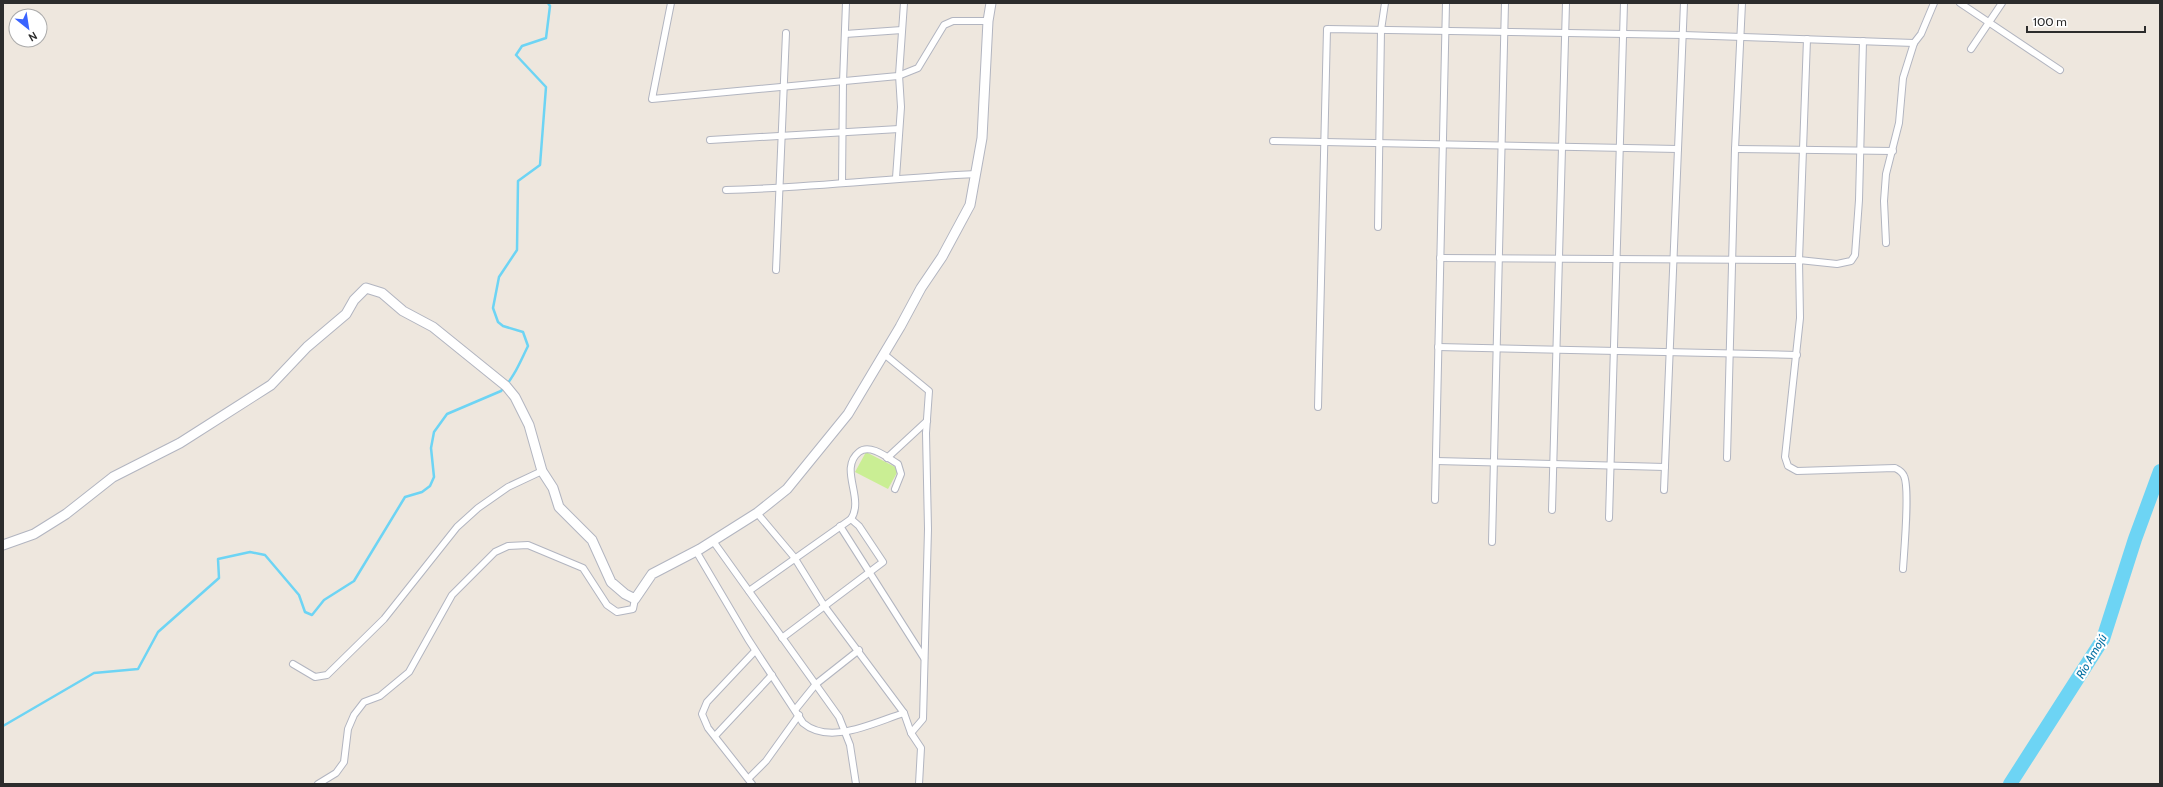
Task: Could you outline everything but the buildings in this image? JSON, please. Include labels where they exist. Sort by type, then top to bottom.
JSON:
[{"type":"street","points":[[671,3],[652,99],[783,86],[843,82],[898,75],[918,68],[944,25],[953,21],[988,21]]},
{"type":"street","points":[[842,183],[843,82],[846,3]]},
{"type":"street","points":[[896,178],[901,107],[898,75],[904,3]]},
{"type":"street","points":[[318,784],[328,779],[344,762],[348,729],[354,716],[364,702],[380,696],[409,672],[452,595],[495,552],[508,546],[528,545],[583,568],[607,605],[617,612],[633,609],[635,599],[652,574],[696,551],[757,513],[787,489],[848,414],[970,205],[982,138],[988,21],[991,3]]},
{"type":"street","points":[[1378,227],[1381,30],[1385,3]]},
{"type":"street","points":[[1435,500],[1446,3]]},
{"type":"street","points":[[1492,542],[1505,3]]},
{"type":"street","points":[[1552,510],[1566,3]]},
{"type":"street","points":[[1609,518],[1624,3]]},
{"type":"street","points":[[1664,490],[1684,3]]},
{"type":"street","points":[[1727,458],[1735,149],[1742,37],[1742,3]]},
{"type":"street","points":[[1886,243],[1884,201],[1886,174],[1894,151],[1899,123],[1903,78],[1914,43],[1921,34],[1934,3]]},
{"type":"street","points":[[1960,3],[2060,70]]},
{"type":"street","points":[[1971,49],[2002,3]]},
{"type":"street","points":[[1318,407],[1327,29],[1683,35],[1914,43]]},
{"type":"street","points":[[845,34],[902,30]]},
{"type":"street","points":[[776,270],[786,33]]},
{"type":"street","points":[[1807,39],[1799,260],[1800,318],[1785,457],[1788,466],[1797,471],[1895,468],[1900,470],[1904,474],[1906,488],[1903,570]]},
{"type":"street","points":[[1440,258],[1674,261],[1799,260],[1837,264],[1851,261],[1855,255],[1859,200],[1863,42]]},
{"type":"street","points":[[710,140],[842,131],[899,129]]},
{"type":"street","points":[[1273,141],[1678,149]]},
{"type":"street","points":[[1735,149],[1894,151]]},
{"type":"street","points":[[726,190],[779,189],[896,178],[976,174]]},
{"type":"street","points":[[3,545],[34,534],[66,514],[113,477],[180,442],[271,385],[307,347],[346,314],[354,300],[366,288],[382,293],[403,311],[433,327],[503,383],[515,397],[529,425],[542,471],[553,488],[559,507],[592,540],[611,582],[625,594],[635,599]]},
{"type":"street","points":[[1438,347],[1730,355],[1797,355]]},
{"type":"street","points":[[884,354],[929,391],[927,421],[928,529],[923,719],[911,733]]},
{"type":"street","points":[[888,458],[927,421]]},
{"type":"street","points":[[749,591],[794,557],[851,519],[854,515],[855,499],[850,468],[853,458],[861,450],[866,449],[898,464],[901,471],[900,479],[895,489]]},
{"type":"street","points":[[1436,461],[1665,467]]},
{"type":"street","points":[[293,664],[315,678],[327,675],[384,619],[457,527],[478,508],[508,487],[542,471]]},
{"type":"street","points":[[757,513],[794,557],[825,606],[859,650],[904,713],[911,733],[921,748],[919,784]]},
{"type":"street","points":[[782,638],[883,562],[859,526],[851,519]]},
{"type":"street","points":[[840,526],[924,658]]},
{"type":"street","points":[[713,540],[839,717],[846,731],[856,784]]},
{"type":"street","points":[[696,551],[755,650],[808,727],[818,732],[846,731],[904,713]]},
{"type":"street","points":[[755,650],[707,702],[703,710],[703,718],[715,736],[751,781],[766,761],[816,684],[859,650]]},
{"type":"street","points":[[715,736],[772,675]]},
{"type":"green space","points":[[866,452],[899,469],[888,489],[855,472]]},
{"type":"waterway","points":[[3,726],[94,673],[138,669],[158,632],[219,578],[218,559],[250,552],[265,555],[299,595],[305,612],[312,615],[324,600],[354,581],[405,497],[422,492],[430,486],[434,477],[431,448],[434,432],[447,414],[501,391],[510,381],[528,346],[523,332],[503,326],[498,322],[493,308],[499,277],[517,250],[518,181],[540,165],[546,87],[516,55],[522,46],[546,38],[550,6],[548,3]]},
{"type":"waterway","name":"Río Amojú","points":[[2010,784],[2103,639],[2135,539],[2160,471]]}]
